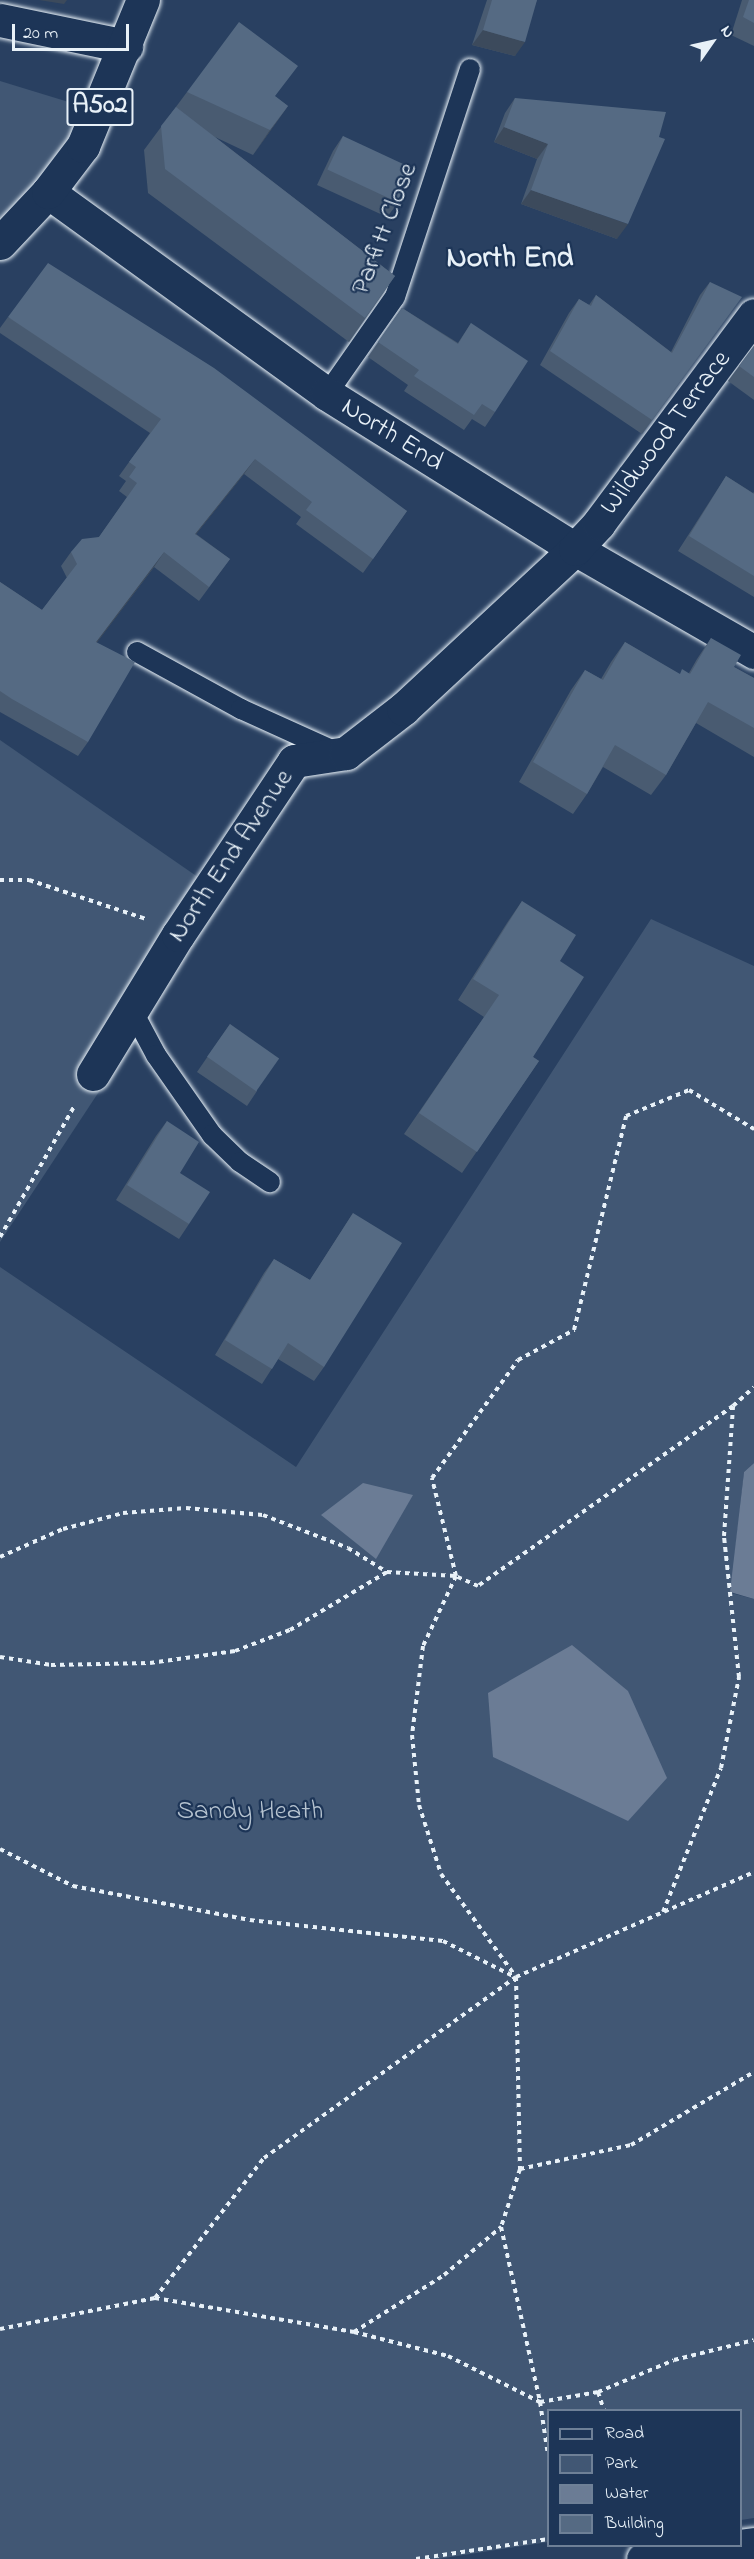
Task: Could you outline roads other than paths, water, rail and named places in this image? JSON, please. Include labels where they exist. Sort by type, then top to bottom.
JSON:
[{"type":"street","name":"A502","points":[[0,243],[48,192],[83,146],[143,0]]},
{"type":"street","points":[[0,20],[126,46]]},
{"type":"street","name":"North End","points":[[48,192],[327,394],[575,549],[754,652]]},
{"type":"street","name":"Wildwood Terrace","points":[[575,549],[599,524],[754,315]]},
{"type":"street","name":"North End Avenue","points":[[93,1074],[294,761],[342,754],[403,709],[575,549]]},
{"type":"street","points":[[643,2559],[732,2547]]},
{"type":"lane","name":"Parfitt Close","points":[[327,394],[395,297],[470,69]]},
{"type":"lane","points":[[137,652],[241,709],[342,754]]},
{"type":"lane","points":[[132,1010],[156,1055],[212,1135],[240,1162],[270,1182]]},
{"type":"water","points":[[754,1463],[754,1599],[730,1592],[744,1472]]},
{"type":"water","points":[[363,1483],[413,1495],[376,1559],[321,1515]]},
{"type":"water","points":[[572,1645],[628,1691],[667,1778],[628,1821],[493,1757],[488,1693]]},
{"type":"district","name":"North End","points":[[510,259]]},
{"type":"park label","name":"Sandy Heath","points":[[250,1812]]}]
